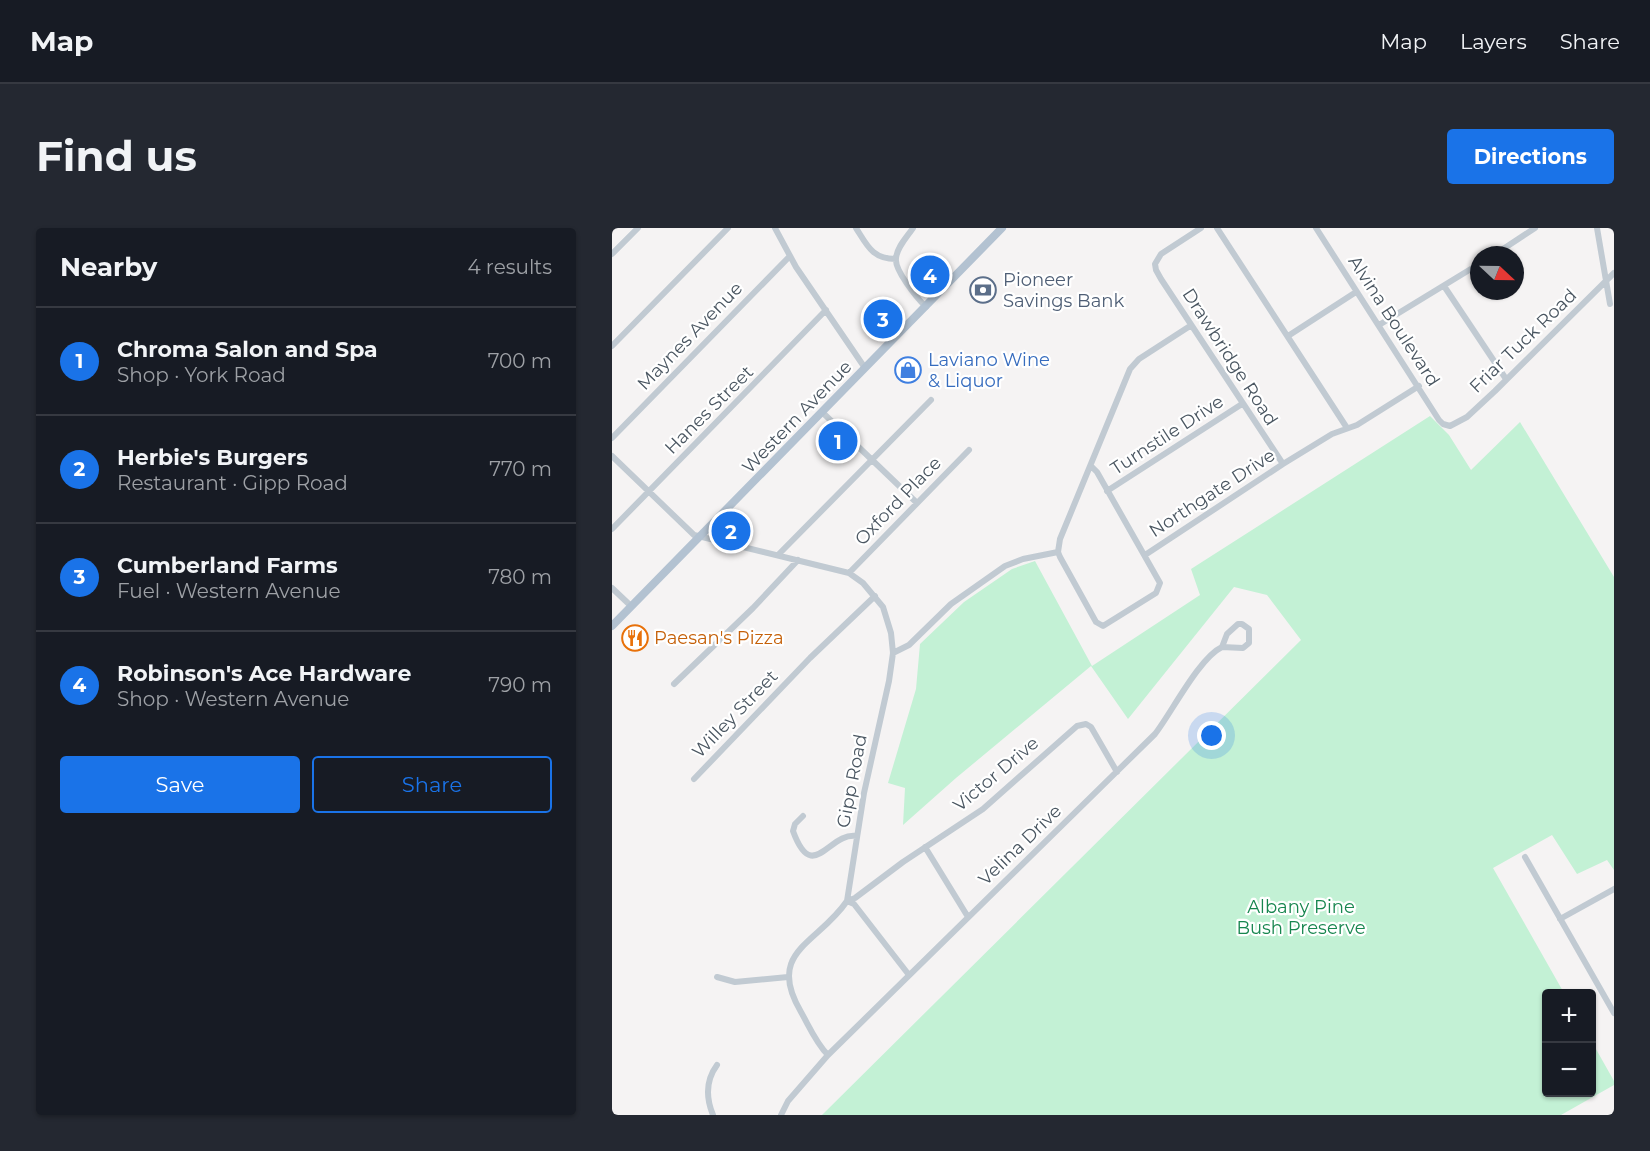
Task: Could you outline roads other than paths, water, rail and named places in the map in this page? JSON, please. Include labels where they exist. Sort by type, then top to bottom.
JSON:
[{"type":"main road","name":"Western Avenue","points":[[612,626],[1002,228]]},
{"type":"street","points":[[612,254],[638,228]]},
{"type":"street","points":[[612,346],[728,228]]},
{"type":"street","points":[[775,228],[825,310],[865,368]]},
{"type":"street","points":[[856,228],[876,255],[885,259],[896,259]]},
{"type":"street","points":[[913,228],[896,259],[898,269],[926,307]]},
{"type":"street","name":"Drawbridge Road","points":[[1201,228],[1161,254],[1155,264],[1156,270],[1190,326],[1283,464]]},
{"type":"street","points":[[1217,228],[1347,428]]},
{"type":"street","name":"Alvina Boulevard","points":[[1316,228],[1439,420],[1450,426]]},
{"type":"street","points":[[1508,246],[1535,228]]},
{"type":"street","points":[[1597,228],[1610,304]]},
{"type":"street","name":"Maynes Avenue","points":[[612,438],[790,255]]},
{"type":"street","points":[[1379,325],[1470,270]]},
{"type":"street","name":"Friar Tuck Road","points":[[1450,426],[1467,417],[1614,273]]},
{"type":"street","points":[[1444,286],[1506,379]]},
{"type":"street","points":[[1288,336],[1356,292]]},
{"type":"street","name":"Hanes Street","points":[[612,529],[825,310]]},
{"type":"street","points":[[893,653],[909,645],[951,604],[1005,566],[1023,559],[1058,552],[1060,539],[1130,369],[1139,359],[1190,326]]},
{"type":"street","name":"Northgate Drive","points":[[1058,552],[1096,622],[1103,626],[1158,591],[1159,579],[1145,555],[1283,464],[1332,434],[1357,425],[1419,386]]},
{"type":"street","points":[[778,555],[931,400]]},
{"type":"street","name":"Turnstile Drive","points":[[1107,491],[1242,404]]},
{"type":"street","points":[[822,412],[917,503]]},
{"type":"street","name":"Oxford Place","points":[[849,573],[969,450]]},
{"type":"street","points":[[612,456],[687,531],[700,537]]},
{"type":"street","points":[[1091,466],[1097,472],[1145,555]]},
{"type":"street","name":"Gipp Road","points":[[700,537],[849,573],[875,596],[889,622],[893,653],[889,681],[869,765],[848,901]]},
{"type":"street","points":[[674,684],[753,608],[798,560]]},
{"type":"street","points":[[612,588],[631,606]]},
{"type":"street","name":"Willey Street","points":[[694,779],[810,658],[875,596]]},
{"type":"street","name":"Velina Drive","points":[[828,1055],[1155,734],[1211,654],[1222,647],[1238,649],[1246,646],[1251,638],[1249,629],[1242,624],[1234,626],[1224,638],[1222,647]]},
{"type":"street","name":"Victor Drive","points":[[848,901],[983,809],[1062,738],[1080,725],[1091,727],[1117,772]]},
{"type":"street","points":[[803,816],[795,824],[793,831],[809,856],[817,856],[848,836],[857,837]]},
{"type":"street","points":[[925,847],[968,917]]},
{"type":"street","points":[[1525,857],[1612,1004],[1614,1013]]},
{"type":"street","points":[[1560,919],[1614,889]]},
{"type":"street","points":[[781,1115],[794,1095],[828,1055],[792,997],[788,977],[790,965],[796,955],[848,901],[855,904],[909,975]]},
{"type":"street","points":[[717,977],[735,982],[788,977]]},
{"type":"street","points":[[713,1115],[708,1096],[708,1084],[711,1073],[717,1065]]},
{"type":"place","name":"Robinson's Ace Hardware","points":[[930,275]]},
{"type":"place","name":"Pioneer Savings Bank","points":[[983,290]]},
{"type":"place","name":"Cumberland Farms","points":[[883,319]]},
{"type":"place","name":"Laviano Wine & Liquor","points":[[908,370]]},
{"type":"place","name":"Chroma Salon and Spa","points":[[838,441]]},
{"type":"place","name":"Herbie's Burgers","points":[[731,531]]},
{"type":"place","name":"Paesan's Pizza","points":[[635,638]]},
{"type":"park label","name":"Albany Pine Bush Preserve","points":[[1301,917]]}]
